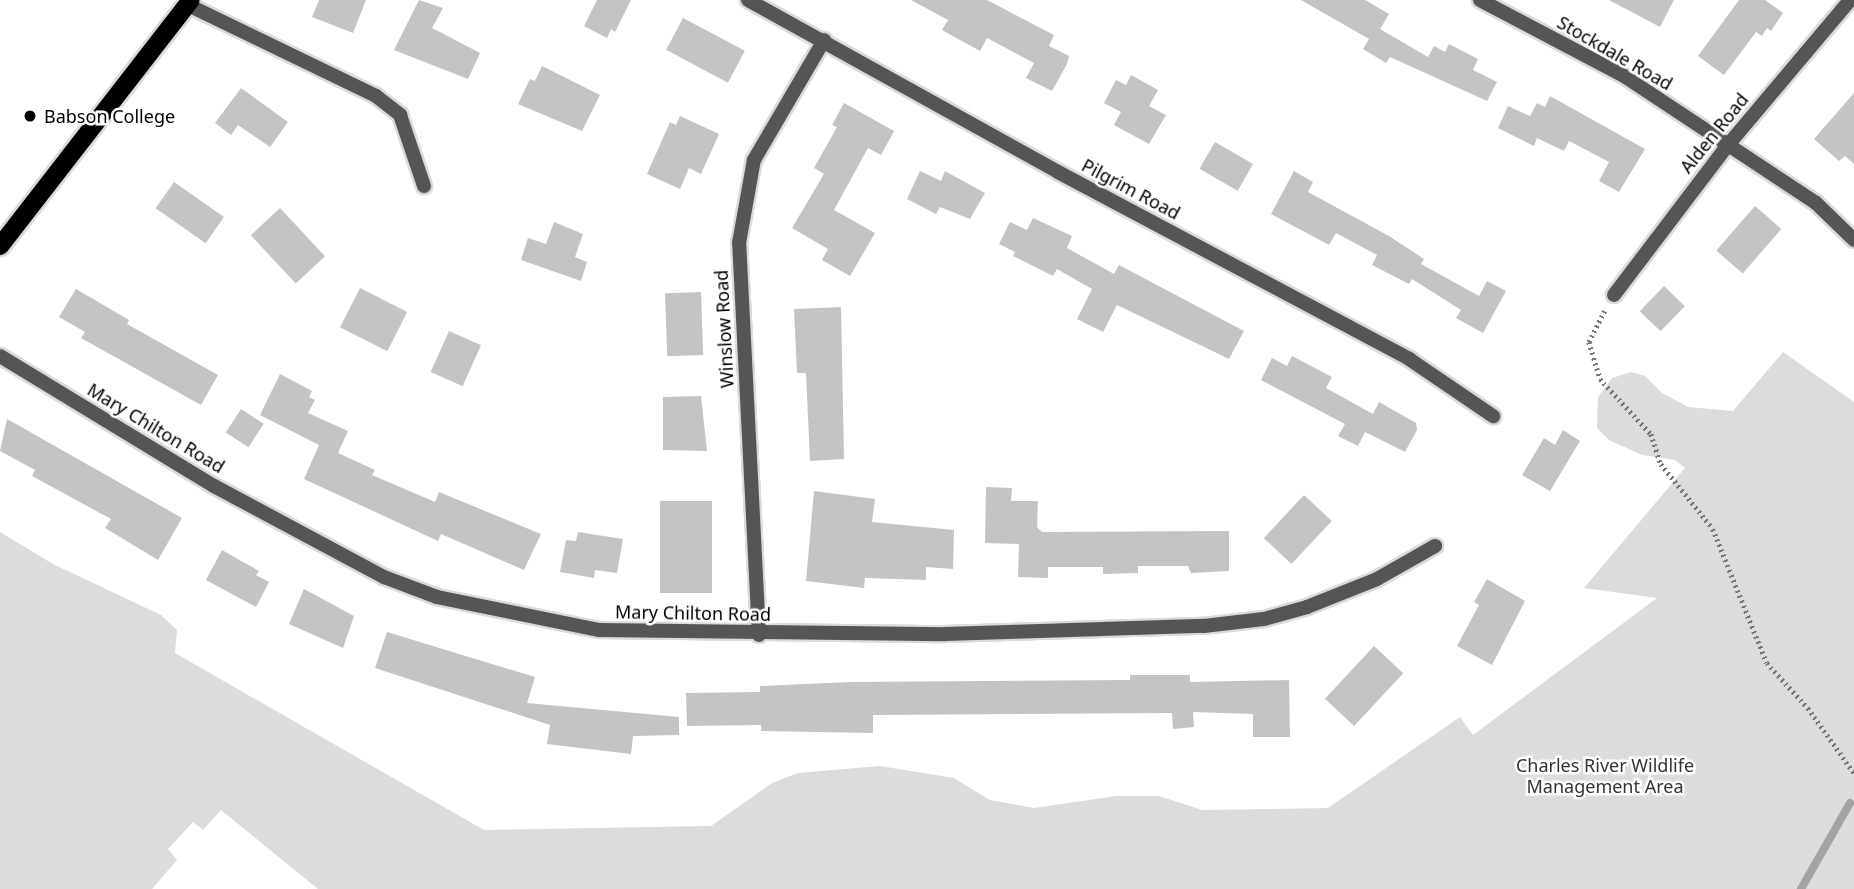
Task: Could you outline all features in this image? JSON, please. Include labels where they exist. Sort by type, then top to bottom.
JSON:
[{"type":"main road","points":[[0,246],[189,2]]},
{"type":"street","name":"Pilgrim Road","points":[[748,0],[1058,172],[1409,359],[1493,416]]},
{"type":"street","name":"Stockdale Road","points":[[1480,0],[1625,76],[1816,203],[1854,240]]},
{"type":"street","name":"Alden Road","points":[[1614,295],[1728,145],[1850,0]]},
{"type":"street","points":[[189,2],[376,96],[400,115],[412,141],[424,186]]},
{"type":"street","name":"Winslow Road","points":[[759,635],[739,243],[754,160],[824,40]]},
{"type":"street","name":"Mary Chilton Road","points":[[0,356],[214,486],[384,577],[437,597],[599,630],[759,635],[1177,627],[1252,621],[1307,607],[1366,583],[1435,546]]},
{"type":"path","points":[[1614,295],[1589,342],[1600,379],[1651,434],[1661,464],[1713,529],[1767,663],[1808,708],[1854,773]]},
{"type":"green space","name":"Charles River Wildlife Management Area","points":[[1783,352],[1854,402],[1854,889],[318,889],[221,810],[203,830],[193,822],[168,849],[177,860],[152,889],[0,889],[0,532],[53,564],[161,615],[177,630],[175,653],[484,830],[711,826],[772,783],[798,773],[880,766],[954,778],[990,800],[1034,808],[1116,796],[1159,796],[1202,810],[1328,808],[1460,717],[1473,735],[1657,598],[1584,588],[1685,468],[1675,460],[1642,455],[1609,440],[1597,428],[1598,397],[1612,378],[1631,372],[1645,376],[1662,393],[1688,407],[1733,411]]},
{"type":"building","points":[[319,0],[366,0],[353,33],[312,17]]},
{"type":"building","points":[[419,0],[443,8],[432,28],[480,53],[468,79],[394,50]]},
{"type":"building","points":[[597,0],[631,0],[615,32],[611,29],[607,38],[584,26]]},
{"type":"building","points":[[911,0],[987,0],[1054,35],[1049,46],[1069,56],[1067,64],[1052,91],[1026,78],[1034,63],[987,38],[980,51],[942,30],[948,20]]},
{"type":"building","points":[[1301,0],[1365,0],[1389,14],[1380,29],[1428,57],[1434,46],[1445,52],[1449,44],[1478,59],[1473,70],[1497,82],[1487,101],[1390,57],[1386,63],[1363,49],[1369,39]]},
{"type":"building","points":[[1609,0],[1674,0],[1660,27]]},
{"type":"building","points":[[1739,0],[1765,0],[1783,13],[1771,31],[1767,28],[1762,36],[1756,32],[1724,75],[1698,56]]},
{"type":"building","points":[[683,18],[745,51],[728,83],[666,50]]},
{"type":"building","points":[[542,66],[600,95],[582,131],[518,104],[530,79],[535,81]]},
{"type":"building","points":[[1131,75],[1158,90],[1149,106],[1166,115],[1149,144],[1114,125],[1121,112],[1104,103],[1116,80],[1126,85]]},
{"type":"building","points":[[241,88],[288,122],[270,147],[238,125],[231,135],[215,123]]},
{"type":"building","points":[[1854,93],[1854,164],[1845,156],[1839,161],[1814,139]]},
{"type":"building","points":[[1550,96],[1645,149],[1619,192],[1599,181],[1609,162],[1569,141],[1564,151],[1537,138],[1534,146],[1498,128],[1508,106],[1530,116],[1537,103],[1545,107]]},
{"type":"building","points":[[844,103],[894,131],[881,155],[868,148],[834,210],[875,233],[850,276],[822,260],[828,249],[792,228],[824,174],[814,168],[837,127],[832,125]]},
{"type":"building","points":[[680,116],[719,134],[701,174],[689,168],[680,189],[647,174],[670,122],[676,125]]},
{"type":"building","points":[[1215,142],[1253,164],[1238,191],[1200,169]]},
{"type":"building","points":[[920,171],[941,181],[945,171],[985,193],[970,219],[940,207],[936,214],[907,199]]},
{"type":"building","points":[[1294,171],[1313,182],[1308,192],[1389,236],[1424,259],[1421,264],[1479,296],[1487,281],[1506,291],[1483,333],[1456,318],[1461,310],[1412,279],[1409,284],[1372,265],[1377,255],[1336,233],[1329,245],[1271,214]]},
{"type":"building","points":[[174,182],[224,217],[206,243],[156,208]]},
{"type":"building","points":[[1755,206],[1781,229],[1743,273],[1716,251]]},
{"type":"building","points":[[280,208],[325,256],[296,284],[251,235]]},
{"type":"building","points":[[1033,218],[1072,236],[1067,248],[1114,274],[1119,265],[1244,331],[1229,359],[1117,305],[1103,332],[1077,319],[1092,289],[1057,269],[1053,276],[1013,256],[1015,252],[999,244],[1010,222],[1027,230]]},
{"type":"building","points":[[554,222],[583,234],[575,257],[587,262],[581,281],[521,260],[528,238],[546,244]]},
{"type":"building","points":[[1664,286],[1685,306],[1661,331],[1640,311]]},
{"type":"building","points":[[360,288],[407,312],[387,351],[340,327]]},
{"type":"building","points":[[76,289],[129,320],[127,324],[218,375],[201,405],[81,338],[85,332],[59,317]]},
{"type":"building","points":[[701,292],[703,355],[667,356],[665,293]]},
{"type":"building","points":[[841,307],[844,459],[810,461],[806,373],[797,373],[794,309]]},
{"type":"building","points":[[449,331],[481,345],[463,386],[431,372]]},
{"type":"building","points":[[1292,356],[1332,377],[1326,388],[1373,414],[1379,402],[1416,423],[1417,430],[1405,452],[1365,432],[1358,446],[1338,436],[1345,424],[1261,380],[1272,358],[1287,366]]},
{"type":"building","points":[[280,374],[312,391],[309,397],[315,400],[308,413],[348,431],[338,453],[375,470],[372,475],[435,502],[439,492],[541,534],[524,570],[441,534],[438,541],[304,479],[319,445],[260,415]]},
{"type":"building","points":[[701,396],[707,451],[663,450],[663,397]]},
{"type":"building","points":[[241,409],[264,424],[248,447],[226,432]]},
{"type":"building","points":[[7,419],[182,518],[158,560],[105,528],[111,519],[32,476],[35,470],[0,451]]},
{"type":"building","points":[[1563,430],[1580,441],[1550,491],[1522,475],[1544,438],[1555,445]]},
{"type":"building","points":[[986,487],[1012,488],[1011,501],[1038,501],[1037,527],[1042,532],[1229,531],[1229,571],[1191,573],[1188,566],[1138,566],[1138,573],[1103,574],[1103,567],[1048,567],[1048,578],[1018,577],[1019,544],[985,543]]},
{"type":"building","points":[[814,491],[875,499],[872,522],[954,530],[953,569],[926,567],[926,580],[865,578],[864,588],[806,581]]},
{"type":"building","points":[[1304,495],[1332,521],[1292,564],[1264,538]]},
{"type":"building","points":[[660,501],[712,501],[712,593],[660,593]]},
{"type":"building","points":[[578,532],[623,539],[617,573],[595,570],[594,578],[560,572],[566,540],[576,541]]},
{"type":"building","points":[[222,550],[259,571],[256,575],[269,582],[256,607],[206,580]]},
{"type":"building","points":[[1487,579],[1525,601],[1492,665],[1457,646],[1479,605],[1474,602]]},
{"type":"building","points":[[304,589],[354,616],[343,648],[289,624]]},
{"type":"building","points":[[387,632],[535,677],[527,703],[679,717],[679,735],[633,736],[631,754],[547,744],[550,725],[375,668]]},
{"type":"building","points":[[1374,646],[1403,673],[1354,726],[1325,699]]},
{"type":"building","points":[[1130,675],[1190,675],[1190,682],[1289,680],[1290,737],[1253,737],[1253,714],[1193,712],[1194,727],[1173,729],[1172,713],[873,715],[873,733],[761,731],[761,725],[687,726],[686,693],[760,692],[760,686],[850,682],[1130,680]]},
{"type":"waterway","points":[[1801,889],[1850,803]]},
{"type":"place","name":"Babson College","points":[[30,116]]}]
